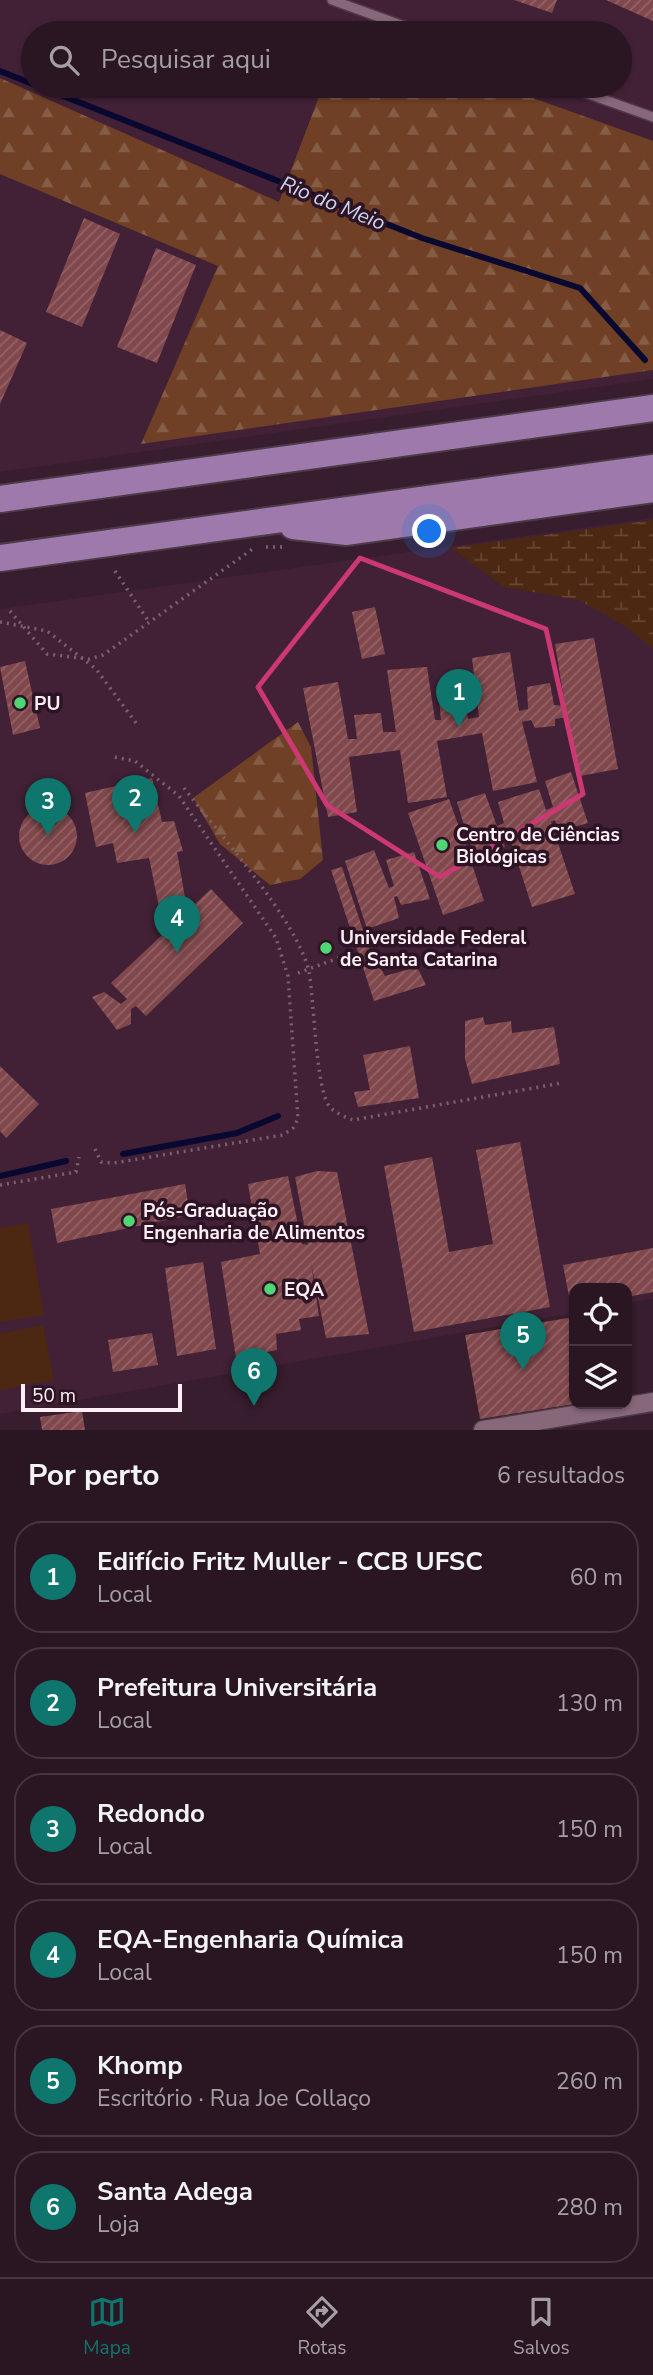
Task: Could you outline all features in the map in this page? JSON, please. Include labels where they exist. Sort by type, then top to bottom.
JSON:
[{"type":"main road","points":[[0,499],[653,408]]},
{"type":"main road","points":[[0,558],[653,468]]},
{"type":"main road","points":[[267,521],[347,533],[653,489]]},
{"type":"street","points":[[482,1430],[653,1402]]},
{"type":"lane","points":[[332,0],[390,21]]},
{"type":"lane","points":[[600,98],[653,117]]},
{"type":"path","points":[[10,611],[47,654],[89,659],[103,655],[255,547]]},
{"type":"path","points":[[115,571],[149,622]]},
{"type":"path","points":[[0,622],[47,631],[96,669],[139,727]]},
{"type":"path","points":[[95,1149],[102,1162],[114,1163],[283,1135],[293,1128],[298,1119],[288,976],[276,937],[179,796],[135,761],[114,757]]},
{"type":"path","points":[[184,788],[250,873],[302,949],[309,970],[322,1092],[329,1107],[353,1121],[562,1083]]},
{"type":"path","points":[[298,973],[348,954]]},
{"type":"path","points":[[0,1185],[76,1172],[79,1157]]},
{"type":"highlighted area","points":[[360,558],[546,629],[583,794],[440,877],[327,805],[258,687]]},
{"type":"shaded area","points":[[0,0],[653,0],[653,379],[0,472]]},
{"type":"shaded area","name":"Universidade Federal de Santa Catarina","points":[[653,518],[653,1299],[632,1302],[632,1283],[569,1283],[569,1314],[0,1414],[0,609]]},
{"type":"green space","points":[[0,78],[21,87],[21,98],[45,98],[279,202],[318,98],[533,98],[653,141],[653,370],[141,444],[218,266],[0,174]]},
{"type":"green space","points":[[653,520],[653,649],[628,628],[579,600],[504,587],[451,548]]},
{"type":"green space","points":[[298,722],[311,747],[323,860],[300,879],[270,885],[220,844],[193,798]]},
{"type":"green space","points":[[28,1223],[44,1315],[0,1322],[0,1228]]},
{"type":"green space","points":[[43,1325],[54,1380],[0,1390],[0,1334]]},
{"type":"building","points":[[514,0],[557,0],[552,13]]},
{"type":"building","points":[[606,0],[653,0],[653,21]]},
{"type":"building","points":[[84,218],[120,234],[82,327],[46,312]]},
{"type":"building","points":[[156,248],[196,265],[157,363],[117,347]]},
{"type":"building","points":[[0,330],[27,343],[0,404]]},
{"type":"building","points":[[375,607],[385,654],[362,659],[352,612]]},
{"type":"building","points":[[594,638],[618,769],[580,776],[567,717],[555,719],[555,726],[535,728],[531,720],[522,722],[537,782],[493,791],[482,733],[437,741],[447,797],[408,803],[400,750],[349,757],[357,812],[328,817],[303,688],[338,682],[348,739],[357,739],[354,715],[381,713],[383,732],[396,732],[387,670],[427,667],[435,720],[441,720],[439,699],[465,697],[468,719],[479,717],[472,658],[510,652],[519,711],[528,709],[527,687],[550,683],[554,705],[565,706],[555,644]]},
{"type":"building","name":"PU","points":[[25,661],[40,728],[13,735],[0,667]]},
{"type":"building","name":"Centro de Ciências Biológicas","points":[[571,772],[588,823],[559,831],[555,820],[551,822],[575,894],[532,907],[508,832],[501,835],[505,847],[476,859],[470,842],[465,843],[484,901],[443,915],[408,813],[449,799],[462,836],[467,835],[457,802],[485,793],[497,826],[504,823],[498,802],[539,789],[546,810],[553,807],[545,781]]},
{"type":"building","points":[[152,778],[162,822],[174,821],[183,851],[177,852],[186,903],[172,902],[159,907],[149,858],[117,863],[113,843],[96,847],[85,793]]},
{"type":"building","points":[[48,807],[59,809],[72,820],[77,836],[75,847],[64,860],[48,865],[37,863],[24,852],[19,836],[21,825],[32,812]]},
{"type":"building","points":[[374,850],[389,888],[394,886],[386,860],[414,852],[430,899],[401,905],[397,896],[394,897],[399,918],[367,929],[345,861]]},
{"type":"building","points":[[342,867],[369,948],[385,976],[417,967],[426,985],[374,1001],[331,870]]},
{"type":"building","points":[[211,889],[243,923],[146,1016],[136,1006],[131,1009],[131,1024],[117,1030],[92,997],[104,992],[121,1004],[127,999],[111,983]]},
{"type":"building","points":[[483,1017],[485,1025],[511,1021],[512,1033],[554,1027],[560,1064],[472,1084],[465,1059],[465,1021]]},
{"type":"building","points":[[410,1046],[419,1098],[358,1107],[354,1092],[370,1090],[363,1055]]},
{"type":"building","points":[[0,1066],[39,1104],[6,1138],[0,1131]]},
{"type":"building","points":[[520,1142],[550,1307],[414,1332],[384,1166],[432,1157],[449,1252],[493,1244],[476,1150]]},
{"type":"building","name":"EQA","points":[[317,1171],[337,1172],[369,1334],[326,1338],[311,1263],[319,1316],[299,1319],[301,1330],[276,1334],[277,1350],[236,1358],[221,1262],[260,1254],[248,1184],[288,1176],[302,1244],[308,1245],[295,1177]]},
{"type":"building","points":[[185,1184],[190,1215],[57,1243],[51,1209]]},
{"type":"building","points":[[653,1248],[653,1292],[632,1296],[632,1283],[569,1283],[569,1296],[563,1265]]},
{"type":"building","points":[[203,1262],[216,1349],[177,1356],[165,1268]]},
{"type":"building","points":[[569,1318],[569,1405],[480,1419],[465,1335]]},
{"type":"building","points":[[152,1333],[158,1365],[113,1372],[108,1340]]},
{"type":"building","points":[[82,1411],[85,1430],[42,1430],[40,1417]]},
{"type":"waterway","name":"Rio do Meio","points":[[0,71],[21,79]]},
{"type":"waterway","name":"Rio do Meio","points":[[68,98],[422,238],[580,288],[645,360]]},
{"type":"waterway","points":[[123,1154],[237,1133],[278,1116]]},
{"type":"waterway","points":[[0,1176],[66,1161]]},
{"type":"place","name":"PU","points":[[20,703]]},
{"type":"place","name":"Edifício Fritz Muller - CCB UFSC","points":[[459,727]]},
{"type":"place","name":"Prefeitura Universitária","points":[[135,833]]},
{"type":"place","name":"Redondo","points":[[48,836]]},
{"type":"place","name":"Centro de Ciências Biológicas","points":[[442,845]]},
{"type":"place","name":"Universidade Federal de Santa Catarina","points":[[326,948]]},
{"type":"place","name":"EQA-Engenharia Química","points":[[177,953]]},
{"type":"place","name":"Pós-Graduação Engenharia de Alimentos","points":[[129,1221]]},
{"type":"place","name":"EQA","points":[[270,1289]]},
{"type":"place","name":"Khomp","points":[[523,1370]]},
{"type":"place","name":"Santa Adega","points":[[254,1406]]}]
